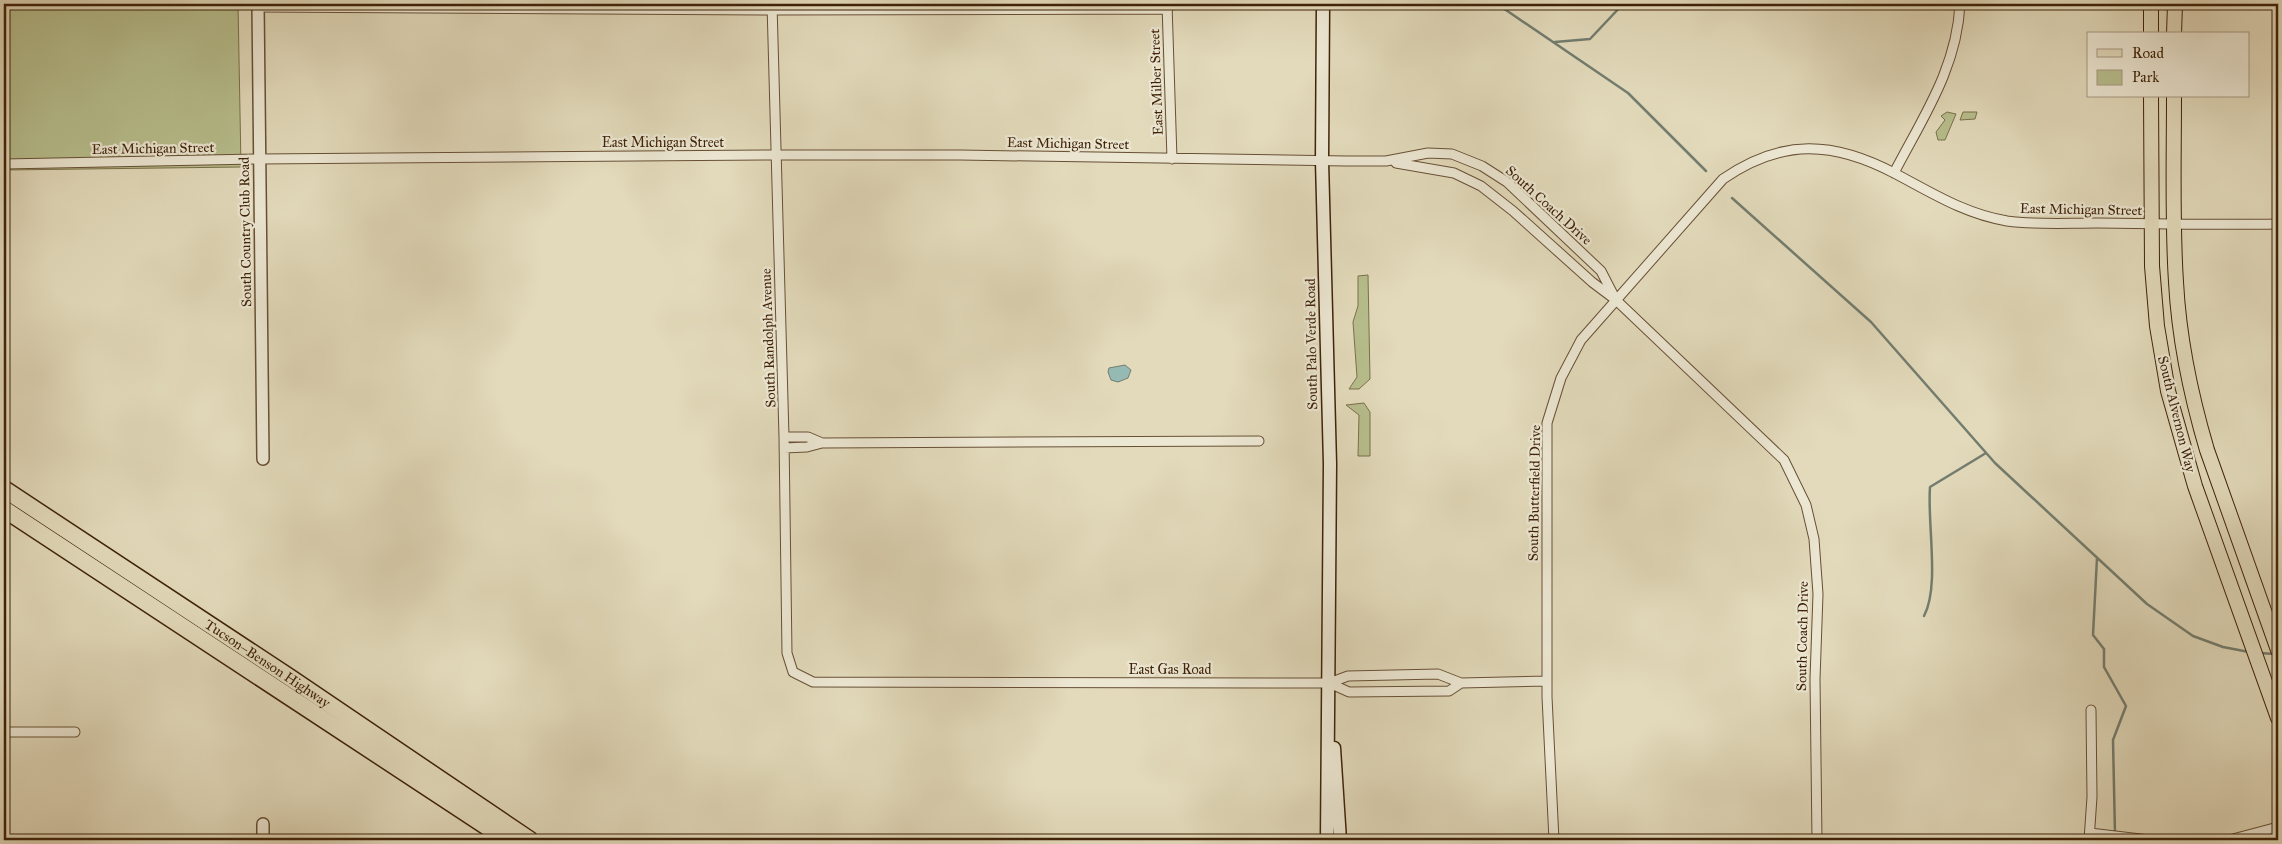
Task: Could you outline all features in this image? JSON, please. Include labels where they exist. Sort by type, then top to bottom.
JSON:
[{"type":"highway","name":"Tucson–Benson Highway","points":[[4,489],[233,642],[289,677],[530,840]]},
{"type":"highway","name":"Tucson–Benson Highway","points":[[4,509],[507,840]]},
{"type":"main road","name":"South Palo Verde Road","points":[[1322,4],[1322,161],[1330,464],[1327,840]]},
{"type":"main road","points":[[2151,4],[2151,32]]},
{"type":"main road","points":[[2174,4],[2174,32]]},
{"type":"main road","name":"South Alvernon Way","points":[[2151,98],[2150,224],[2157,326],[2176,423],[2195,486],[2278,718]]},
{"type":"main road","name":"South Alvernon Way","points":[[2174,98],[2174,224],[2179,315],[2198,420],[2218,482],[2278,649]]},
{"type":"main road","name":"South Palo Verde Road","points":[[1328,683],[1339,805],[1340,840]]},
{"type":"street","points":[[1894,172],[1948,70],[1957,38],[1960,4]]},
{"type":"street","points":[[258,6],[1167,7]]},
{"type":"street","name":"South Country Club Road","points":[[258,6],[262,459]]},
{"type":"street","name":"South Randolph Avenue","points":[[772,7],[784,437],[787,653],[793,672]]},
{"type":"street","name":"East Milber Street","points":[[1167,7],[1172,159]]},
{"type":"street","name":"South Butterfield Drive","points":[[1554,840],[1547,681],[1547,422],[1561,378],[1581,340],[1713,188],[1733,172],[1759,158],[1790,150],[1822,149],[1861,158],[1894,172]]},
{"type":"street","name":"South Coach Drive","points":[[1386,161],[1428,153],[1452,154],[1482,166],[1507,182],[1601,271],[1616,300]]},
{"type":"street","name":"East Michigan Street","points":[[4,164],[259,159],[776,155],[1322,161]]},
{"type":"street","name":"South Coach Drive","points":[[1322,161],[1386,161],[1454,173],[1472,181],[1515,212],[1592,282],[1616,300],[1784,460],[1806,505],[1814,539],[1818,594],[1815,679],[1817,840]]},
{"type":"street","points":[[1472,181],[1482,166]]},
{"type":"street","name":"East Michigan Street","points":[[1894,172],[1953,205],[1991,218],[2030,222],[2278,224]]},
{"type":"street","points":[[784,437],[808,437],[822,443]]},
{"type":"street","points":[[784,448],[807,447],[822,443],[1259,441]]},
{"type":"street","name":"East Gas Road","points":[[793,672],[813,682],[1328,683],[1348,676],[1438,674],[1460,683],[1547,681]]},
{"type":"street","points":[[1328,683],[1349,692],[1450,691],[1460,683]]},
{"type":"street","points":[[2091,710],[2092,797],[2090,836],[2115,836],[2149,840]]},
{"type":"street","points":[[4,732],[74,732]]},
{"type":"street","points":[[263,824],[263,840]]},
{"type":"street","points":[[2229,840],[2278,827]]},
{"type":"green space","points":[[4,4],[238,4],[241,167],[4,170]]},
{"type":"green space","points":[[1947,112],[1956,114],[1945,140],[1938,140],[1936,132],[1945,120],[1941,116]]},
{"type":"green space","points":[[1963,112],[1977,112],[1975,119],[1960,120]]},
{"type":"green space","points":[[1368,275],[1370,379],[1359,389],[1349,389],[1357,377],[1353,322],[1358,306],[1358,276]]},
{"type":"green space","points":[[1364,403],[1370,412],[1370,456],[1358,456],[1359,415],[1346,405]]},
{"type":"water","points":[[1125,365],[1131,370],[1128,378],[1118,382],[1111,380],[1108,372],[1109,368]]},
{"type":"waterway","points":[[1493,4],[1503,8],[1628,93],[1706,171]]},
{"type":"waterway","points":[[1555,42],[1590,39],[1623,4]]},
{"type":"waterway","points":[[1732,198],[1871,322],[1995,463],[2147,604],[2193,636],[2223,647],[2249,652]]},
{"type":"waterway","points":[[1924,616],[1929,603],[1932,571],[1930,487],[1986,453]]},
{"type":"waterway","points":[[2097,558],[2093,635],[2104,649],[2104,667],[2126,706],[2113,740],[2115,834]]},
{"type":"waterway","points":[[2260,653],[2274,654]]}]
